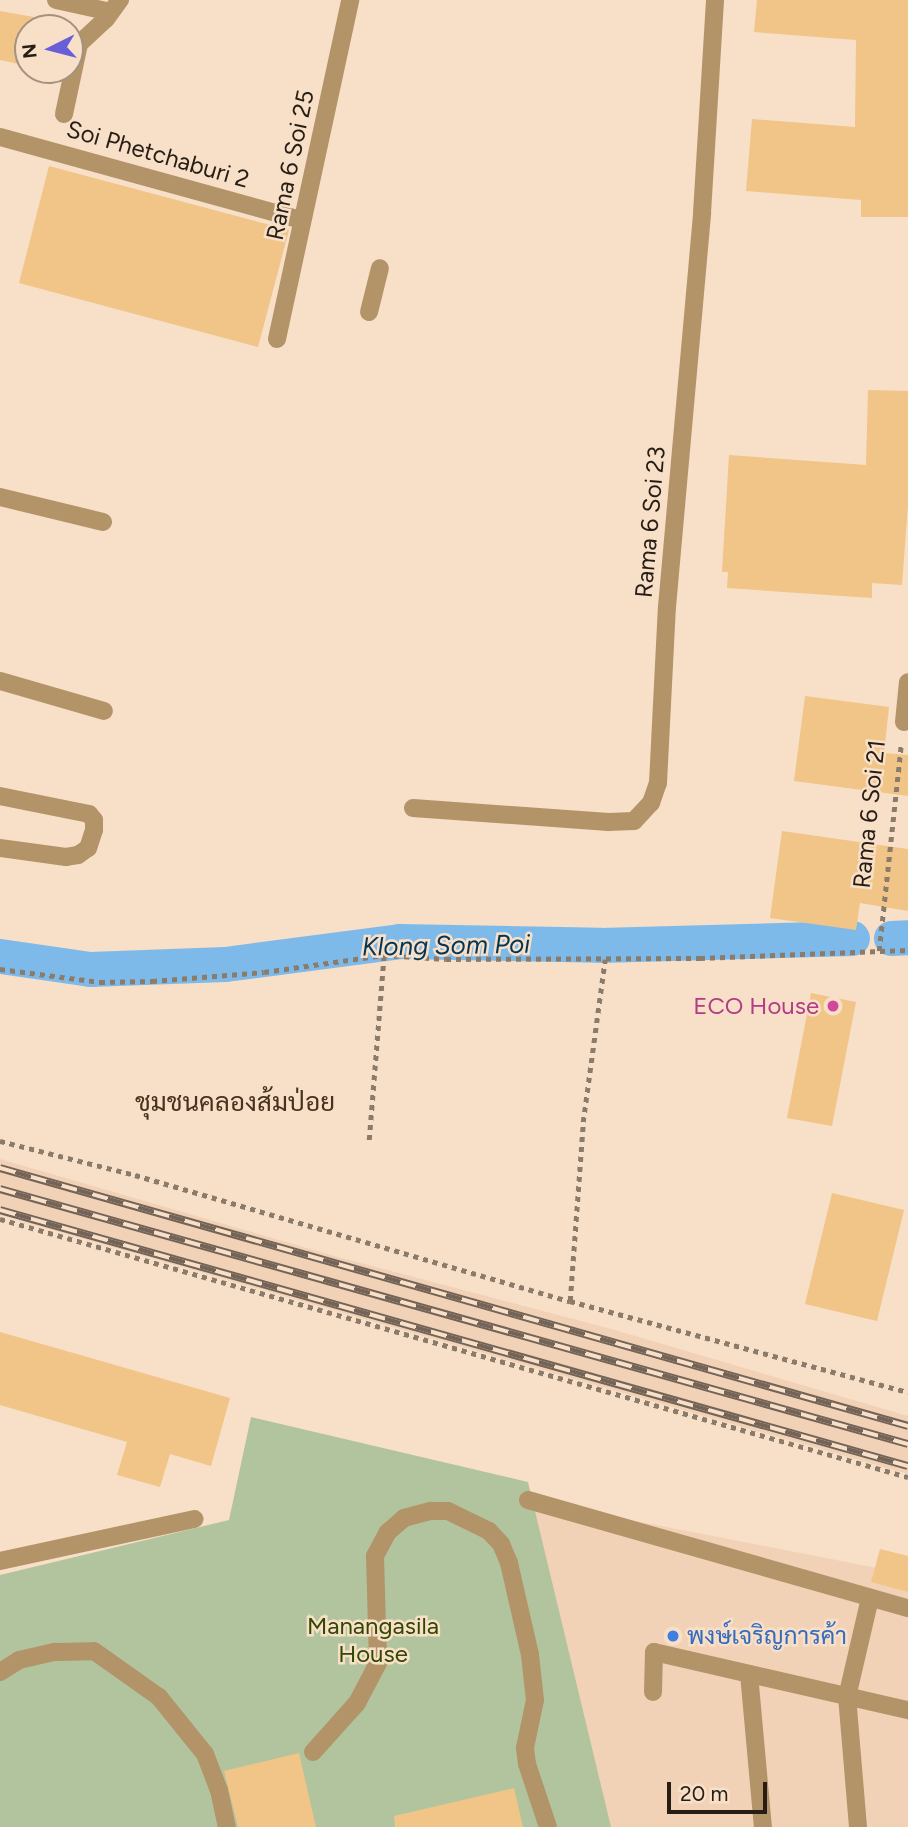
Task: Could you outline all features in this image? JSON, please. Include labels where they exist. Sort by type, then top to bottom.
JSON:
[{"type":"street","points":[[56,0],[115,6]]},
{"type":"street","name":"Rama 6 Soi 25","points":[[277,339],[350,0]]},
{"type":"street","name":"Rama 6 Soi 23","points":[[414,808],[608,822],[634,821],[652,803],[658,783],[667,607],[702,213],[715,0]]},
{"type":"street","points":[[64,114],[79,44],[115,6]]},
{"type":"street","name":"Soi Phetchaburi 2","points":[[0,137],[302,220]]},
{"type":"street","points":[[369,312],[380,268]]},
{"type":"street","points":[[0,496],[103,523]]},
{"type":"street","points":[[0,681],[104,711]]},
{"type":"street","name":"Rama 6 Soi 21","points":[[904,722],[908,682]]},
{"type":"street","points":[[0,796],[89,814],[94,820],[94,830],[88,848],[78,855],[66,857],[0,848]]},
{"type":"street","points":[[528,1500],[908,1608]]},
{"type":"street","points":[[313,1752],[357,1703],[378,1663],[375,1556],[388,1532],[404,1518],[432,1511],[448,1511],[489,1531],[501,1544],[509,1563],[530,1655],[535,1700],[526,1756],[548,1827]]},
{"type":"street","points":[[0,1561],[195,1519]]},
{"type":"street","points":[[858,1827],[847,1697],[870,1598]]},
{"type":"street","points":[[0,1672],[19,1660],[55,1652],[94,1651],[159,1697],[205,1754],[219,1790],[227,1827]]},
{"type":"street","points":[[653,1692],[654,1652],[908,1710]]},
{"type":"street","points":[[749,1674],[763,1827]]},
{"type":"path","name":"Rama 6 Soi 21","points":[[879,951],[904,722]]},
{"type":"path","points":[[0,969],[100,982],[152,981],[264,972],[384,955],[446,959],[605,959],[908,950]]},
{"type":"path","points":[[369,1140],[384,955]]},
{"type":"path","points":[[570,1301],[583,1122],[605,959]]},
{"type":"path","points":[[0,1142],[135,1175],[570,1301],[908,1392]]},
{"type":"path","points":[[0,1219],[908,1477]]},
{"type":"shaded area","points":[[0,1159],[338,1257],[615,1330],[908,1416],[908,1474],[0,1215]]},
{"type":"shaded area","points":[[528,1500],[908,1574],[908,1827],[608,1827]]},
{"type":"green space","name":"Manangasila House","points":[[251,1417],[528,1482],[611,1827],[0,1827],[0,1575],[229,1520]]},
{"type":"building","points":[[757,0],[908,0],[908,217],[861,217],[861,200],[746,191],[752,119],[855,127],[856,40],[754,32]]},
{"type":"building","points":[[0,11],[17,14],[14,14],[14,63],[0,60]]},
{"type":"building","points":[[49,166],[289,230],[258,347],[19,283]]},
{"type":"building","points":[[868,390],[908,391],[908,505],[902,585],[872,583],[872,598],[727,588],[728,572],[722,572],[729,455],[866,465]]},
{"type":"building","points":[[805,696],[889,707],[884,753],[908,755],[908,796],[794,781]]},
{"type":"building","points":[[782,831],[908,849],[908,911],[860,903],[856,930],[770,918]]},
{"type":"building","points":[[811,993],[856,1002],[832,1126],[787,1118]]},
{"type":"building","points":[[832,1193],[904,1210],[877,1321],[805,1304]]},
{"type":"building","points":[[0,1332],[230,1398],[211,1466],[170,1454],[160,1487],[117,1475],[127,1442],[0,1405]]},
{"type":"building","points":[[880,1549],[908,1556],[908,1592],[871,1582]]},
{"type":"building","points":[[299,1753],[316,1827],[238,1827],[224,1771]]},
{"type":"building","points":[[514,1788],[523,1827],[395,1827],[394,1816]]},
{"type":"waterway","name":"Klong Som Poi","points":[[891,938],[908,937]]},
{"type":"waterway","name":"Klong Som Poi","points":[[0,956],[90,969],[225,964],[399,941],[600,945],[852,938]]},
{"type":"railway","points":[[0,1168],[908,1426]]},
{"type":"railway","points":[[0,1189],[908,1444]]},
{"type":"railway","points":[[0,1210],[908,1466]]},
{"type":"place","name":"ECO House","points":[[833,1006]]},
{"type":"place","name":"พงษ์เจริญการค้า","points":[[673,1636]]},
{"type":"district","name":"ชุมชนคลองส้มป่อย","points":[[235,1103]]}]
